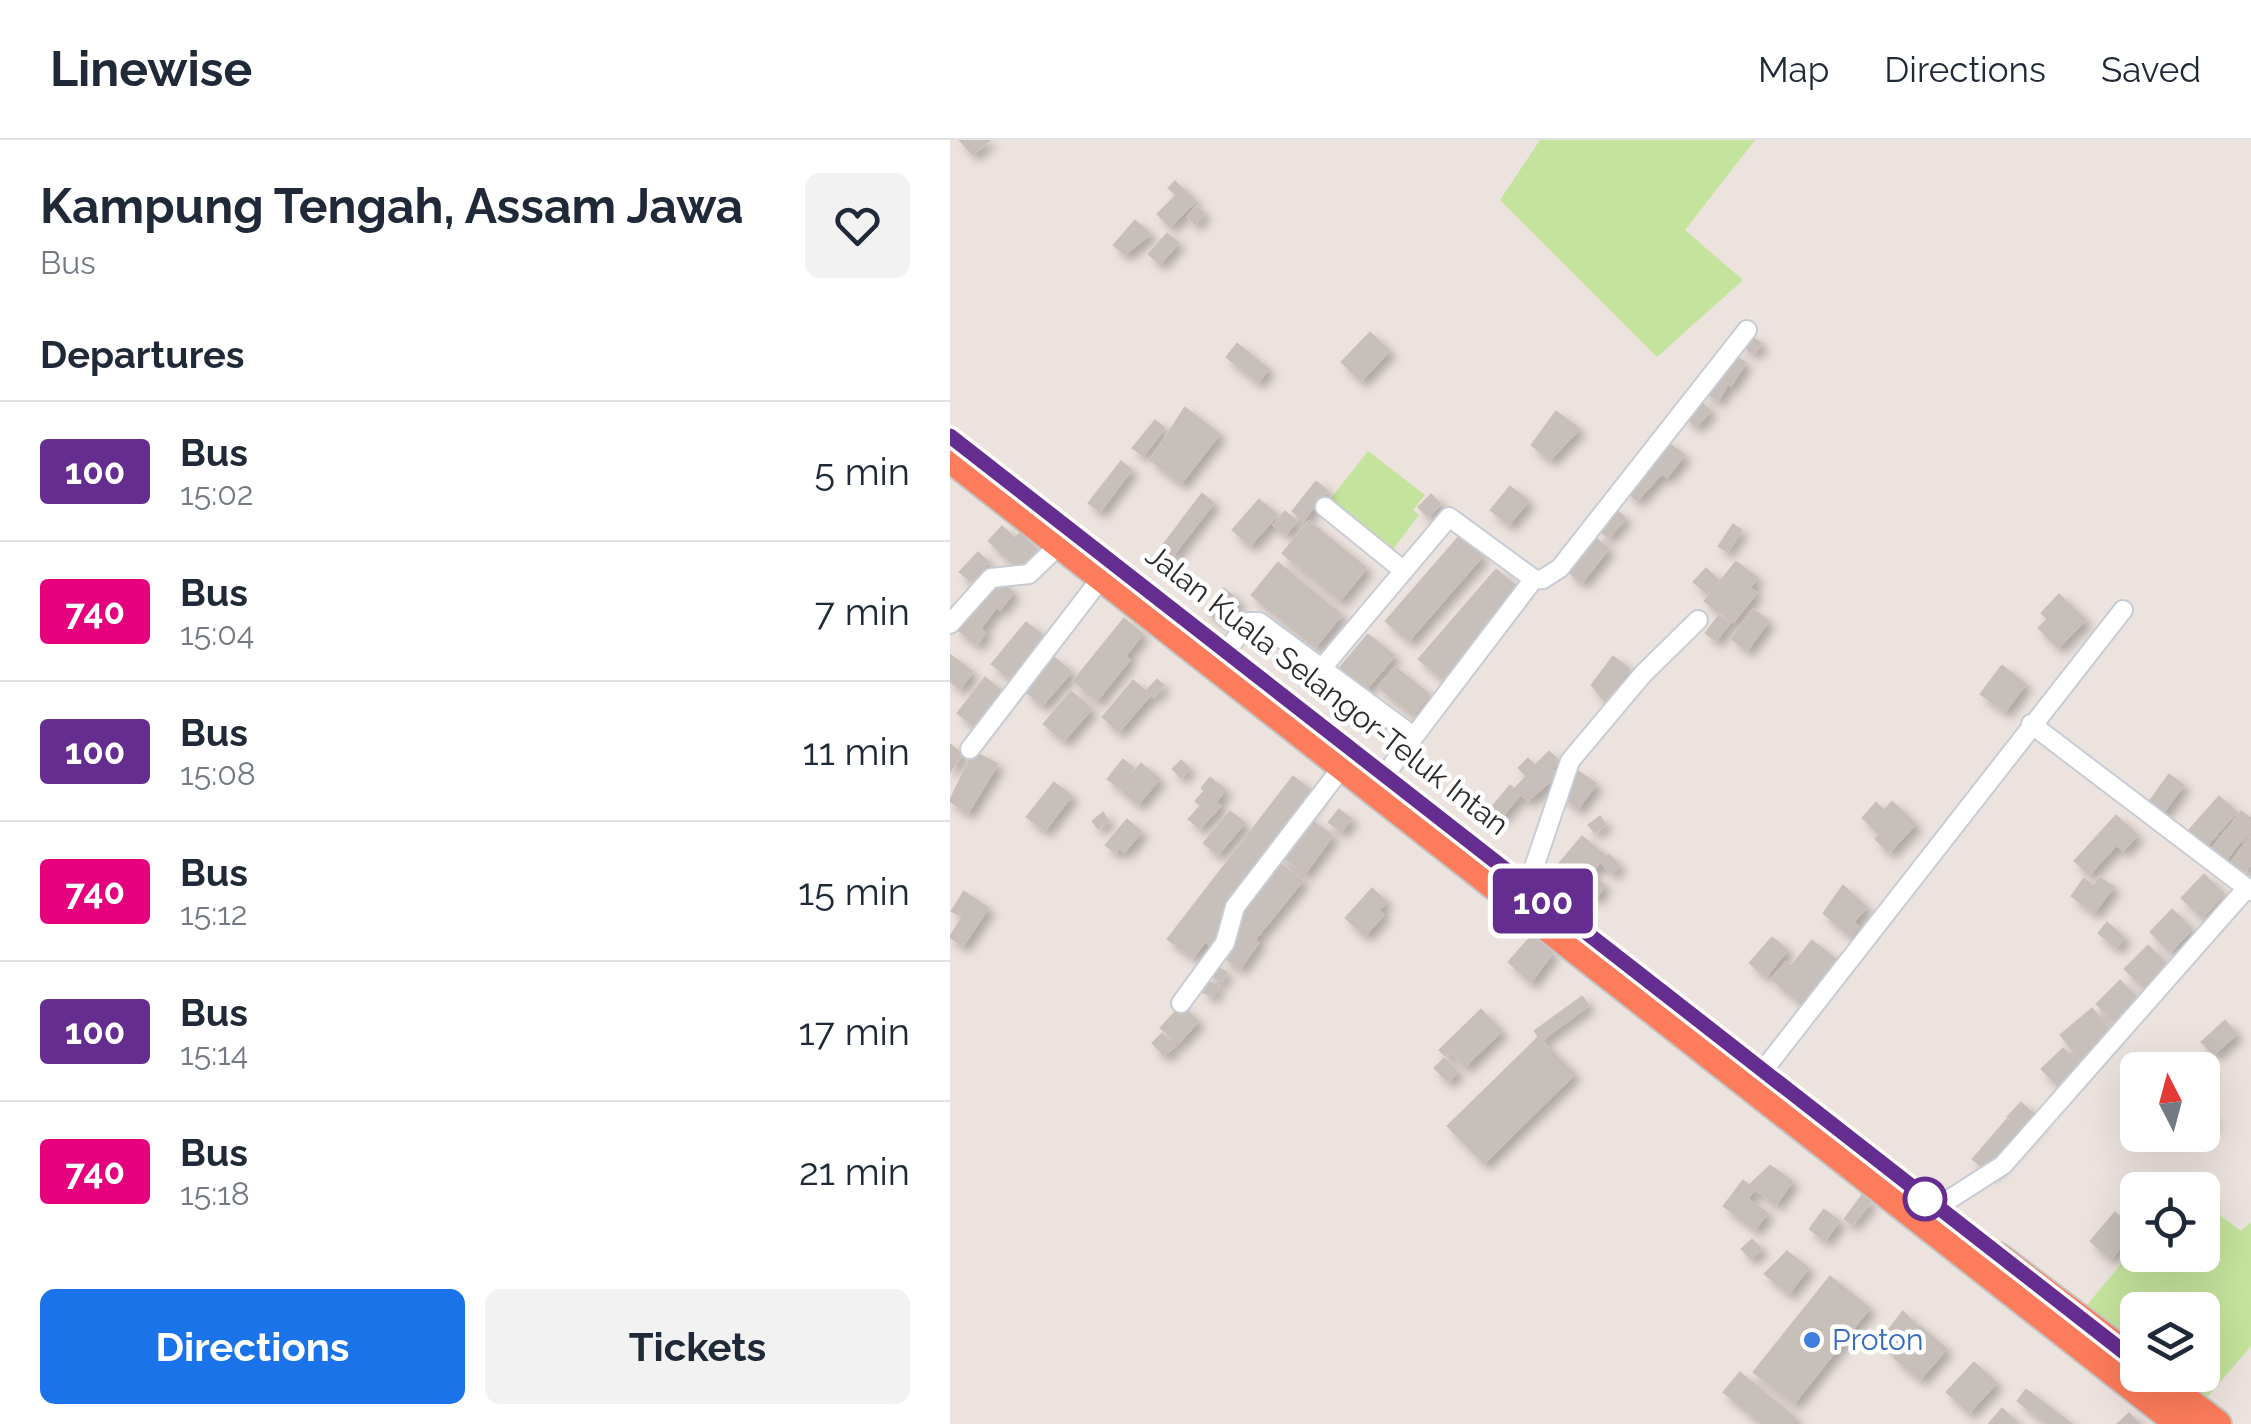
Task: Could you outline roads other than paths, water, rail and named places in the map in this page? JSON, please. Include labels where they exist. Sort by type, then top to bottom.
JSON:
[{"type":"highway","name":"Jalan Kuala Selangor-Teluk Intan","points":[[950,436],[2120,1350]]},
{"type":"highway","name":"Jalan Kuala Selangor-Teluk Intan","points":[[950,458],[2180,1424]]},
{"type":"highway","points":[[2175,1392],[2217,1424]]},
{"type":"street","points":[[1322,668],[1449,517],[1494,547],[1532,580],[1544,579],[1560,568],[1747,330]]},
{"type":"street","points":[[1325,507],[1404,570]]},
{"type":"street","points":[[950,624],[990,578],[1029,574],[1060,544]]},
{"type":"street","points":[[970,749],[1102,577]]},
{"type":"street","points":[[1384,776],[1532,580]]},
{"type":"street","points":[[1762,1072],[2122,610]]},
{"type":"street","points":[[1526,888],[1570,761],[1642,674],[1698,620]]},
{"type":"street","points":[[1226,652],[1248,622],[1255,621],[1412,734]]},
{"type":"street","points":[[1936,1208],[2003,1164],[2249,890],[2031,724]]},
{"type":"street","points":[[1181,1003],[1225,943],[1235,908],[1343,766]]},
{"type":"place","name":"Proton","points":[[1812,1340]]}]
